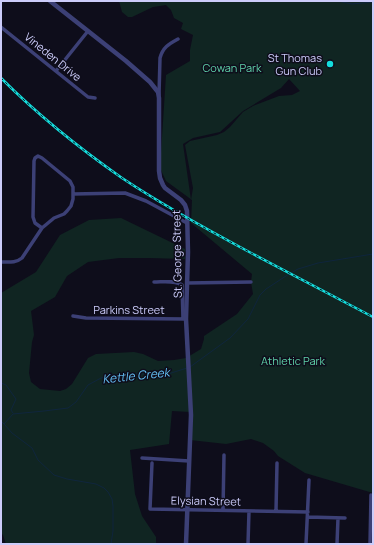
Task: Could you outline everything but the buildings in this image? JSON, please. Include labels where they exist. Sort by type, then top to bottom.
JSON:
[{"type":"street","points":[[52,2],[126,61],[152,84],[158,92],[159,98]]},
{"type":"street","name":"Vineden Drive","points":[[1,27],[88,97],[95,98]]},
{"type":"street","points":[[56,71],[88,31]]},
{"type":"street","points":[[159,98],[160,58],[163,49],[178,39]]},
{"type":"street","name":"St. George Street","points":[[159,98],[160,178],[165,188],[184,204],[187,223],[187,283],[184,319],[188,355],[191,415],[186,544]]},
{"type":"street","points":[[1,262],[13,262],[20,260],[42,228],[54,218],[68,211],[73,202],[73,187],[67,178],[38,156],[35,158],[34,162],[33,217],[35,223],[42,228]]},
{"type":"street","points":[[73,194],[125,193],[146,201],[187,223]]},
{"type":"street","points":[[154,282],[175,282],[182,285],[184,319]]},
{"type":"street","points":[[187,283],[251,282]]},
{"type":"street","name":"Parkins Street","points":[[73,316],[86,318],[184,319]]},
{"type":"street","points":[[223,510],[224,455]]},
{"type":"street","points":[[142,458],[189,461]]},
{"type":"street","name":"Elysian Street","points":[[152,463],[150,509],[308,512]]},
{"type":"street","points":[[276,511],[278,463]]},
{"type":"street","points":[[306,544],[309,480]]},
{"type":"street","points":[[370,544],[371,495]]},
{"type":"street","points":[[248,544],[249,511]]},
{"type":"street","points":[[308,517],[345,518]]},
{"type":"street","points":[[337,544],[338,518]]},
{"type":"green space","points":[[119,1],[373,1],[373,493],[305,473],[278,456],[263,443],[251,439],[226,444],[190,440],[190,412],[172,411],[169,444],[130,450],[135,494],[142,516],[156,537],[156,544],[6,544],[1,533],[1,293],[36,272],[60,235],[89,220],[121,218],[185,249],[185,259],[119,258],[88,262],[67,276],[55,297],[31,311],[34,335],[29,373],[31,382],[40,389],[60,391],[66,389],[72,384],[88,358],[96,354],[134,352],[143,354],[158,361],[186,358],[201,349],[204,336],[237,314],[253,294],[251,282],[252,274],[191,223],[192,200],[166,181],[160,168],[166,75],[190,61],[190,50],[193,35],[181,29],[183,23],[174,18],[171,10],[166,5],[153,7],[132,17],[128,17],[122,12]],"holes":[[[289,79],[300,91],[292,95],[279,96],[253,106],[243,112],[224,132],[190,141],[185,145],[193,188],[191,199],[183,144],[193,138],[220,132],[243,111],[281,88]]]},
{"type":"waterway","points":[[338,1],[352,4],[373,2]]},
{"type":"waterway","name":"Kettle Creek","points":[[190,367],[230,338],[248,319],[260,295],[266,289],[289,274],[298,269],[318,263],[373,254]]},
{"type":"waterway","name":"Kettle Creek","points":[[111,544],[113,531],[113,506],[112,499],[108,492],[96,484],[54,475],[38,460],[32,448],[12,433],[4,424],[13,414],[68,408],[76,402],[88,385],[101,378],[132,374],[168,374],[187,368]]},
{"type":"waterway","name":"Kettle Creek","points":[[1,383],[6,385],[16,399],[11,410],[13,413]]},
{"type":"waterway","name":"Kettle Creek","points":[[1,421],[4,424]]},
{"type":"railway","points":[[1,78],[59,131],[122,178],[219,236],[373,317]]},
{"type":"place","name":"St Thomas Gun Club","points":[[330,64]]},
{"type":"park label","name":"Cowan Park","points":[[232,68]]},
{"type":"park label","name":"Athletic Park","points":[[293,361]]}]
